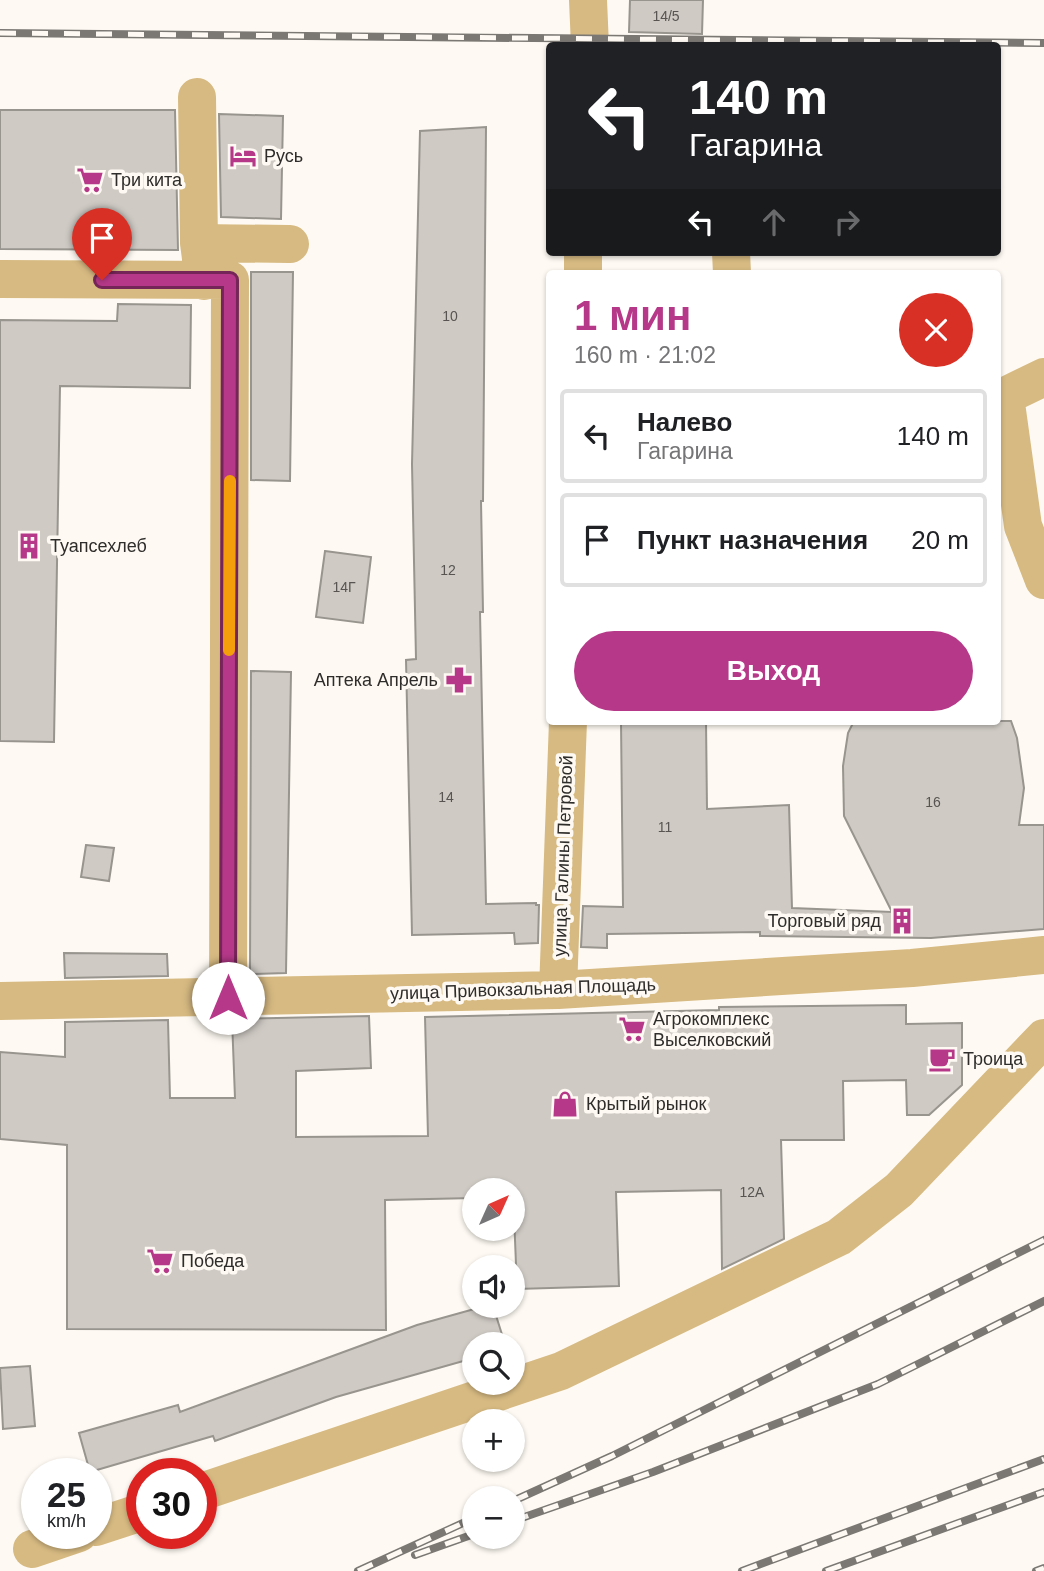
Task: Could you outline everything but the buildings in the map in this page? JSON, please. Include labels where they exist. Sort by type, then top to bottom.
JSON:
[{"type":"street","points":[[587,0],[590,42]]},
{"type":"street","points":[[197,97],[199,243],[204,281]]},
{"type":"street","points":[[199,243],[290,244]]},
{"type":"street","points":[[0,279],[230,280],[228,998]]},
{"type":"street","points":[[1044,377],[1001,396],[1023,526],[1044,580]]},
{"type":"street","name":"улица Галины Петровой","points":[[558,990],[568,725]]},
{"type":"street","name":"улица Привокзальная Площадь","points":[[0,1001],[558,990],[912,968],[1044,956]]},
{"type":"street","points":[[217,1487],[561,1371],[839,1237],[899,1190],[1044,1038]]},
{"type":"railway","points":[[0,33],[940,42]]},
{"type":"railway","points":[[1001,43],[1044,43]]},
{"type":"railway","points":[[525,1496],[612,1456],[1044,1240]]},
{"type":"railway","points":[[525,1517],[653,1472],[878,1384],[1044,1301]]},
{"type":"railway","points":[[742,1571],[1044,1459]]},
{"type":"railway","points":[[826,1571],[1044,1492]]},
{"type":"railway","points":[[358,1571],[462,1523]]},
{"type":"railway","points":[[415,1555],[462,1538]]},
{"type":"railway","points":[[1036,1571],[1044,1568]]},
{"type":"slow traffic","points":[[229,650],[230,481]]},
{"type":"place","name":"Русь","points":[[243,156]]},
{"type":"place","name":"Три кита","points":[[90,180]]},
{"type":"place","name":"Туапсехлеб","points":[[29,546]]},
{"type":"place","name":"Аптека Апрель","points":[[459,680]]},
{"type":"place","name":"Торговый ряд","points":[[902,921]]},
{"type":"place","name":"Агрокомплекс Выселковский","points":[[632,1029]]},
{"type":"place","name":"Троица","points":[[942,1059]]},
{"type":"place","name":"Крытый рынок","points":[[565,1104]]},
{"type":"place","name":"Победа","points":[[160,1261]]},
{"type":"route","points":[[102,280],[230,280],[228,998]]}]
